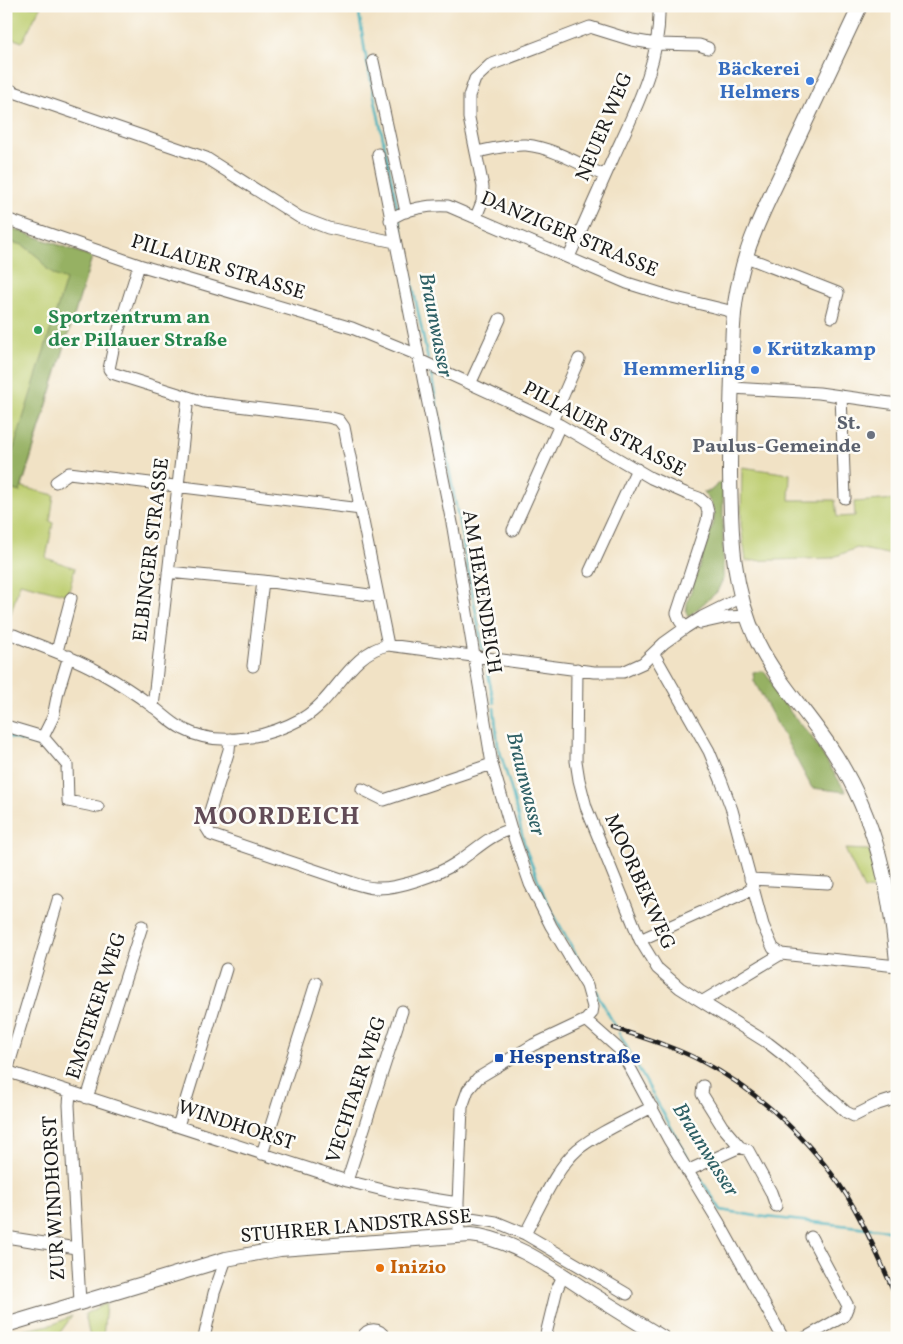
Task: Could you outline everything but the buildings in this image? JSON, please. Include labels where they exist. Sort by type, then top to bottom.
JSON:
[{"type":"main road","points":[[860,6],[760,217],[740,276],[734,312],[731,542],[738,582],[747,616],[759,645],[770,667],[836,755],[859,798],[874,838],[885,876],[897,961]]},
{"type":"main road","name":"STUHRER LANDSTRASSE","points":[[6,1325],[226,1259],[280,1249],[459,1235],[482,1236],[497,1240],[534,1258],[663,1338]]},
{"type":"street","name":"NEUER WEG","points":[[569,257],[638,103],[650,71],[656,44],[659,6]]},
{"type":"street","points":[[476,217],[482,202],[483,187],[469,118],[468,96],[475,79],[490,64],[590,27],[632,40],[656,44],[699,45],[708,48]]},
{"type":"street","points":[[373,61],[406,212]]},
{"type":"street","points":[[6,87],[14,92],[206,158],[299,217],[314,224],[394,242]]},
{"type":"street","points":[[476,152],[523,145],[532,146],[569,159],[605,176]]},
{"type":"street","name":"AM HEXENDEICH","points":[[378,154],[392,218],[394,242],[423,361],[492,764],[526,873],[538,900],[587,986],[593,1007],[592,1013],[587,1020]]},
{"type":"street","name":"DANZIGER STRASSE","points":[[392,218],[406,212],[436,206],[448,206],[612,277],[648,290],[734,312]]},
{"type":"street","name":"PILLAUER STRASSE","points":[[6,219],[139,265],[352,328],[556,423],[666,485],[699,498],[706,504],[708,512],[677,613],[685,628]]},
{"type":"street","points":[[746,257],[838,294],[832,317]]},
{"type":"street","points":[[139,265],[109,369],[112,373],[212,403],[328,417],[339,420],[344,427],[388,645]]},
{"type":"street","points":[[470,382],[500,319]]},
{"type":"street","points":[[513,530],[580,359]]},
{"type":"street","points":[[732,388],[794,391],[897,404]]},
{"type":"street","points":[[841,396],[845,498]]},
{"type":"street","name":"ELBINGER STRASSE","points":[[153,707],[188,397]]},
{"type":"street","points":[[590,571],[637,469]]},
{"type":"street","points":[[56,482],[70,473],[361,509]]},
{"type":"street","points":[[168,572],[377,596]]},
{"type":"street","points":[[253,666],[264,582]]},
{"type":"street","points":[[14,636],[69,656],[104,674],[179,727],[191,733],[230,739],[260,735],[282,728],[303,718],[327,699],[350,669],[363,657],[379,647],[388,645],[606,673],[623,672],[643,663],[664,643],[702,617],[742,597]]},
{"type":"street","points":[[57,651],[71,598]]},
{"type":"street","points":[[685,628],[710,620],[747,616]]},
{"type":"street","points":[[654,654],[709,752],[721,780],[732,810],[751,884],[768,939],[773,948],[781,954],[897,966]]},
{"type":"street","points":[[43,737],[53,717],[62,674],[69,656]]},
{"type":"street","name":"MOORBEKWEG","points":[[576,669],[576,762],[586,807],[640,940],[653,962],[680,988],[768,1043],[793,1063],[846,1112],[854,1116],[878,1104],[897,1098]]},
{"type":"street","points":[[6,726],[43,737],[67,765],[68,800],[98,808]]},
{"type":"street","points":[[230,739],[229,750],[206,824],[212,835],[356,884],[382,888],[426,876],[456,864],[493,836],[511,829]]},
{"type":"street","points":[[362,789],[384,800],[492,764]]},
{"type":"street","points":[[640,940],[751,884],[828,883]]},
{"type":"street","points":[[6,1071],[58,900]]},
{"type":"street","name":"EMSTEKER WEG","points":[[87,1098],[142,926]]},
{"type":"street","points":[[702,1001],[781,954]]},
{"type":"street","points":[[178,1126],[226,970]]},
{"type":"street","points":[[262,1154],[316,983]]},
{"type":"street","name":"VECHTAER WEG","points":[[347,1181],[402,1011]]},
{"type":"street","points":[[459,1235],[458,1203],[462,1107],[471,1086],[478,1078],[491,1069],[533,1044],[587,1020],[621,1050],[687,1171],[783,1338]]},
{"type":"street","name":"WINDHORST","points":[[6,1071],[347,1181],[395,1193],[458,1203]]},
{"type":"street","points":[[703,1086],[702,1094],[722,1126],[740,1147],[748,1150],[771,1192],[776,1206]]},
{"type":"street","name":"ZUR WINDHORST","points":[[70,1092],[69,1105],[80,1302]]},
{"type":"street","points":[[525,1234],[562,1168],[573,1155],[595,1138],[652,1107]]},
{"type":"street","points":[[687,1171],[740,1147]]},
{"type":"street","points":[[458,1216],[496,1222],[525,1234],[627,1294]]},
{"type":"street","points":[[6,1237],[76,1248]]},
{"type":"street","points":[[805,1338],[844,1316],[848,1306],[812,1237]]},
{"type":"street","points":[[204,1338],[214,1293],[226,1259]]},
{"type":"street","points":[[545,1338],[557,1289],[563,1276]]},
{"type":"street","points":[[362,1338],[368,1330],[374,1329],[379,1330],[385,1338]]},
{"type":"green space","points":[[6,6],[41,6],[22,42],[6,36]]},
{"type":"green space","name":"Sportzentrum an der Pillauer Straße","points":[[6,226],[92,257],[22,487],[54,495],[50,521],[53,523],[46,558],[75,568],[68,595],[20,583],[10,616],[8,632],[6,631]]},
{"type":"green space","points":[[6,226],[92,257],[20,492],[6,488],[6,467],[8,467],[66,280],[54,275],[38,257],[23,245],[6,241]]},
{"type":"green space","points":[[742,467],[790,474],[789,500],[835,500],[837,517],[855,516],[854,502],[897,499],[897,556],[857,548],[831,558],[746,561],[741,525]]},
{"type":"green space","points":[[723,480],[723,579],[717,592],[688,617],[686,612],[687,603],[714,521],[712,505],[703,492],[710,491]]},
{"type":"green space","points":[[764,671],[791,713],[811,736],[846,792],[812,788],[754,681],[753,672]]},
{"type":"green space","points":[[845,849],[869,850],[879,890],[864,889]]},
{"type":"green space","points":[[106,1303],[103,1338],[90,1338],[85,1314]]},
{"type":"green space","points":[[72,1316],[59,1334],[60,1338],[6,1338],[6,1334],[54,1324]]},
{"type":"waterway","name":"Braunwasser","points":[[358,6],[365,52],[398,211]]},
{"type":"waterway","name":"Braunwasser","points":[[399,219],[428,360]]},
{"type":"waterway","name":"Braunwasser","points":[[430,368],[483,650]]},
{"type":"waterway","name":"Braunwasser","points":[[486,664],[494,703]]},
{"type":"waterway","name":"Braunwasser","points":[[494,708],[498,745],[512,792],[525,847],[546,900],[615,1026]]},
{"type":"waterway","points":[[6,736],[40,746]]},
{"type":"waterway","name":"Braunwasser","points":[[619,1033],[692,1165]]},
{"type":"waterway","name":"Braunwasser","points":[[696,1172],[721,1210],[756,1216],[897,1231]]},
{"type":"railway","points":[[614,1028],[670,1047],[725,1074],[746,1089],[787,1124],[824,1164],[853,1206],[871,1240],[897,1299]]},
{"type":"place","name":"Bäckerei Helmers","points":[[810,81]]},
{"type":"place","name":"Sportzentrum an der Pillauer Straße","points":[[38,330]]},
{"type":"place","name":"Krützkamp","points":[[757,350]]},
{"type":"place","name":"Hemmerling","points":[[755,370]]},
{"type":"place","name":"St. Paulus-Gemeinde","points":[[871,435]]},
{"type":"place","name":"Hespenstraße","points":[[499,1058]]},
{"type":"place","name":"Inizio","points":[[380,1268]]},
{"type":"district","name":"MOORDEICH","points":[[277,817]]}]
